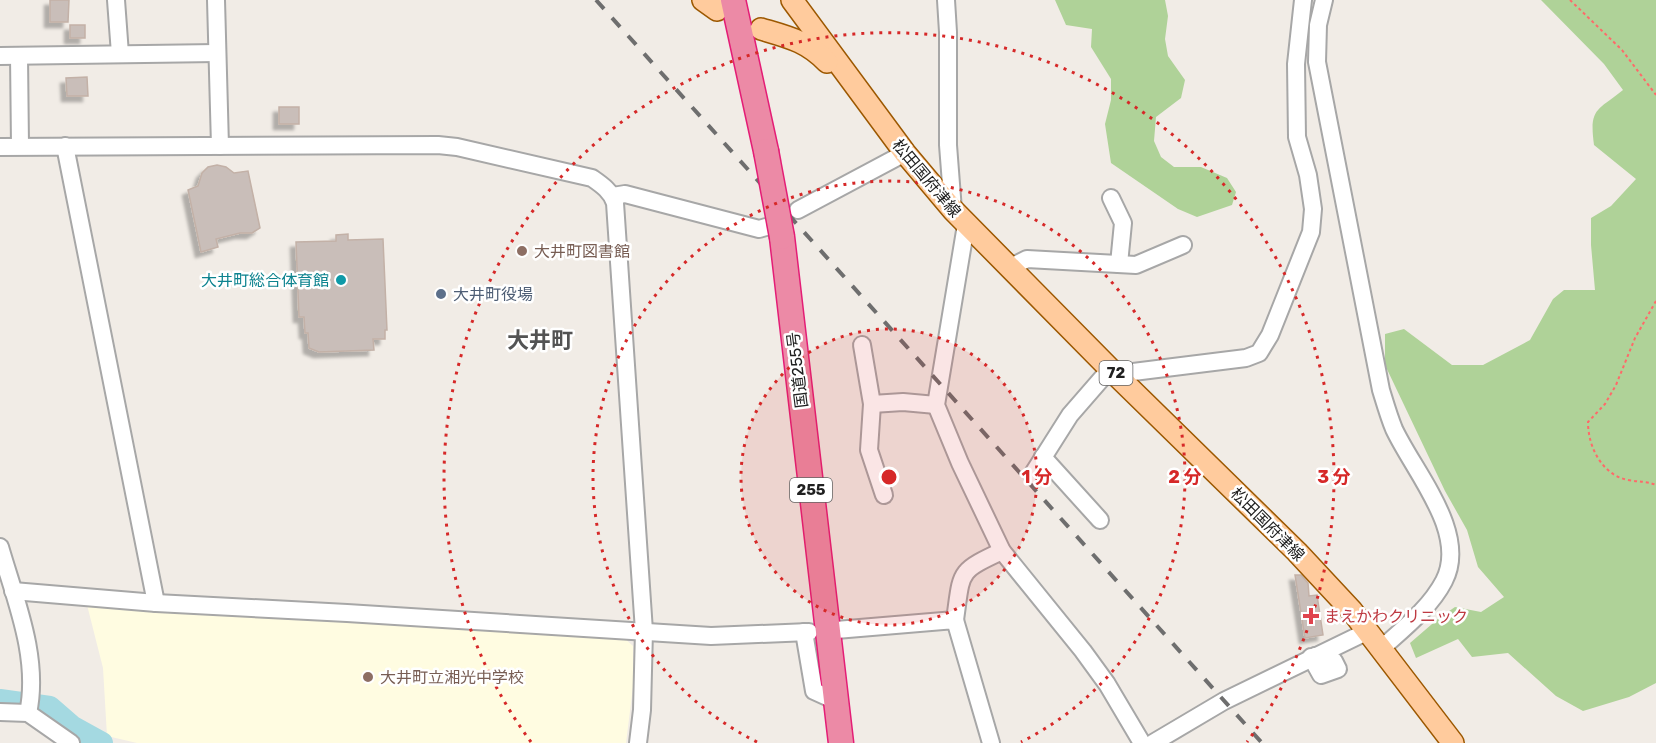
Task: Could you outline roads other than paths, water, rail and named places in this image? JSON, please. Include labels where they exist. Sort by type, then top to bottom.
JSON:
[{"type":"highway","name":"国道255号","points":[[717,3],[766,151],[774,232],[841,743]]},
{"type":"main road","name":"松田国府津線","points":[[792,0],[905,153],[960,218],[1297,552],[1352,612],[1453,743]]},
{"type":"main road","name":"松田国府津線","points":[[761,28],[802,42],[815,50],[871,108]]},
{"type":"street","points":[[116,0],[120,54]]},
{"type":"street","points":[[216,0],[220,146]]},
{"type":"street","points":[[946,0],[948,145],[960,218],[936,405],[960,463],[1002,551],[1083,651],[1107,684],[1142,743]]},
{"type":"street","points":[[1032,475],[1070,415],[1114,371],[1246,358],[1259,353],[1270,335],[1311,232],[1313,208],[1308,176],[1296,137],[1296,64],[1303,0]]},
{"type":"street","points":[[1324,0],[1318,26],[1317,62],[1381,390],[1394,428],[1440,513],[1451,544],[1449,567],[1444,582],[1430,602],[1381,649]]},
{"type":"street","points":[[0,56],[217,53]]},
{"type":"street","points":[[19,56],[20,147]]},
{"type":"street","points":[[0,147],[438,145],[457,147],[592,178],[613,196],[644,631],[642,710],[638,743]]},
{"type":"street","points":[[65,147],[156,603]]},
{"type":"street","points":[[798,210],[905,153]]},
{"type":"street","points":[[613,196],[625,194],[774,232]]},
{"type":"street","points":[[1111,198],[1123,223],[1119,264]]},
{"type":"street","points":[[1009,267],[1027,259],[1136,265],[1183,245]]},
{"type":"street","points":[[862,345],[872,404],[869,450],[884,495]]},
{"type":"street","points":[[872,404],[903,402],[936,405]]},
{"type":"street","points":[[1043,457],[1101,520]]},
{"type":"street","points":[[0,547],[27,642],[30,669],[29,706]]},
{"type":"street","points":[[991,743],[955,620],[965,570],[1002,551]]},
{"type":"street","points":[[13,591],[156,603],[711,636],[806,632],[814,691],[836,702]]},
{"type":"street","points":[[836,630],[955,620]]},
{"type":"street","points":[[1155,743],[1224,701],[1366,632]]},
{"type":"street","points":[[0,712],[29,706]]},
{"type":"street","points":[[29,706],[71,743]]},
{"type":"waterway","points":[[0,700],[50,707],[73,727],[102,743]]},
{"type":"railway","points":[[596,0],[1262,743]]},
{"type":"place","name":"大井町図書館","points":[[522,251]]},
{"type":"place","name":"大井町総合体育館","points":[[341,280]]},
{"type":"place","name":"大井町役場","points":[[441,294]]},
{"type":"place","name":"まえかわクリニック","points":[[1311,616]]},
{"type":"place","name":"大井町立湘光中学校","points":[[368,677]]},
{"type":"district","name":"大井町","points":[[540,340]]}]
